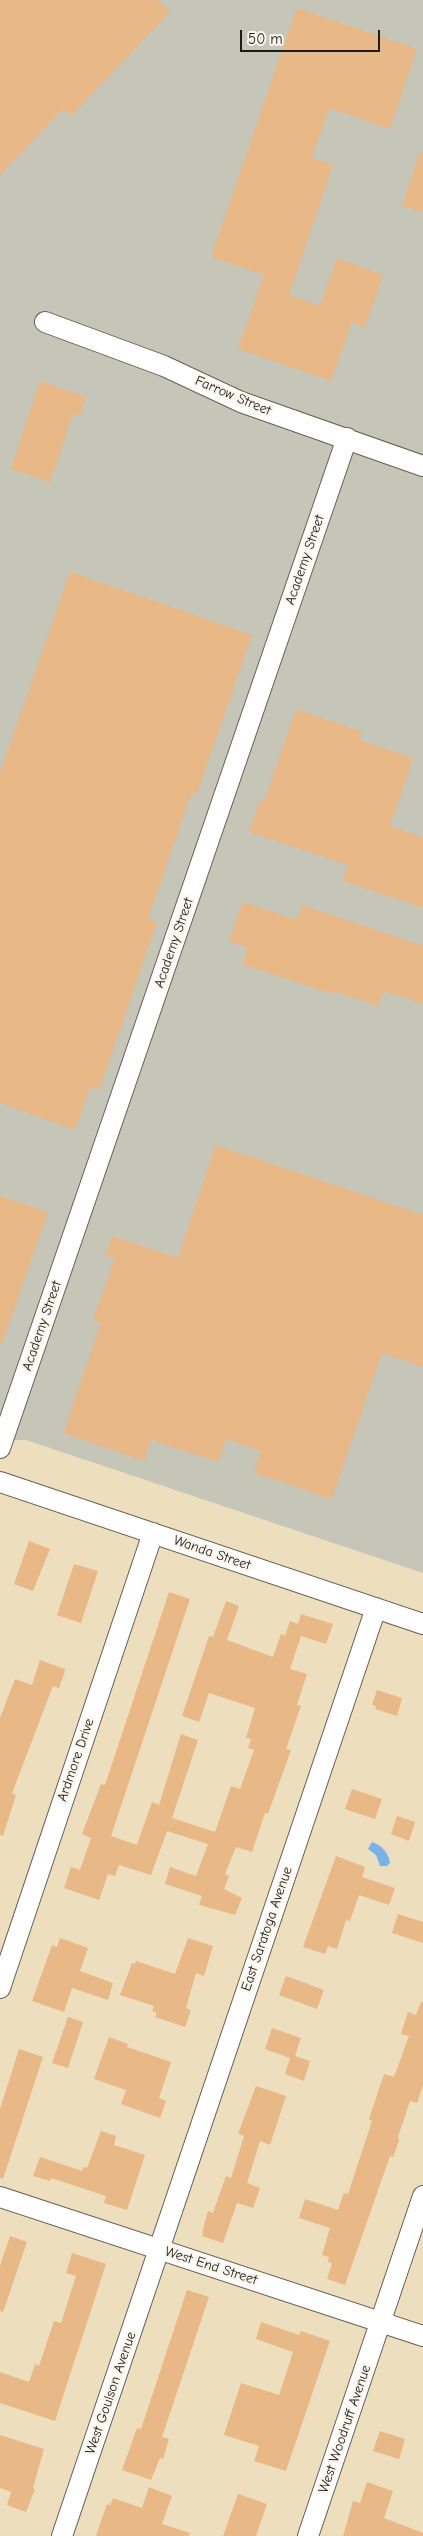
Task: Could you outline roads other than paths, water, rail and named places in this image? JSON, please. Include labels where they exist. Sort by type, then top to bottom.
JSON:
[{"type":"street","name":"Farrow Street","points":[[44,322],[164,366],[241,402],[423,466]]},
{"type":"street","name":"Academy Street","points":[[0,1448],[347,438]]},
{"type":"street","name":"Wanda Street","points":[[0,1482],[423,1624]]},
{"type":"street","name":"Ardmore Drive","points":[[0,1988],[153,1533]]},
{"type":"street","name":"East Saratoga Avenue","points":[[159,2249],[376,1608]]},
{"type":"street","name":"West Woodruff Avenue","points":[[308,2536],[423,2196]]},
{"type":"street","name":"West End Street","points":[[0,2197],[423,2336]]},
{"type":"street","name":"West Goulson Avenue","points":[[62,2536],[159,2249]]},
{"type":"water","points":[[372,1842],[379,1845],[387,1853],[390,1863],[387,1866],[380,1866],[376,1855],[368,1849]]}]
